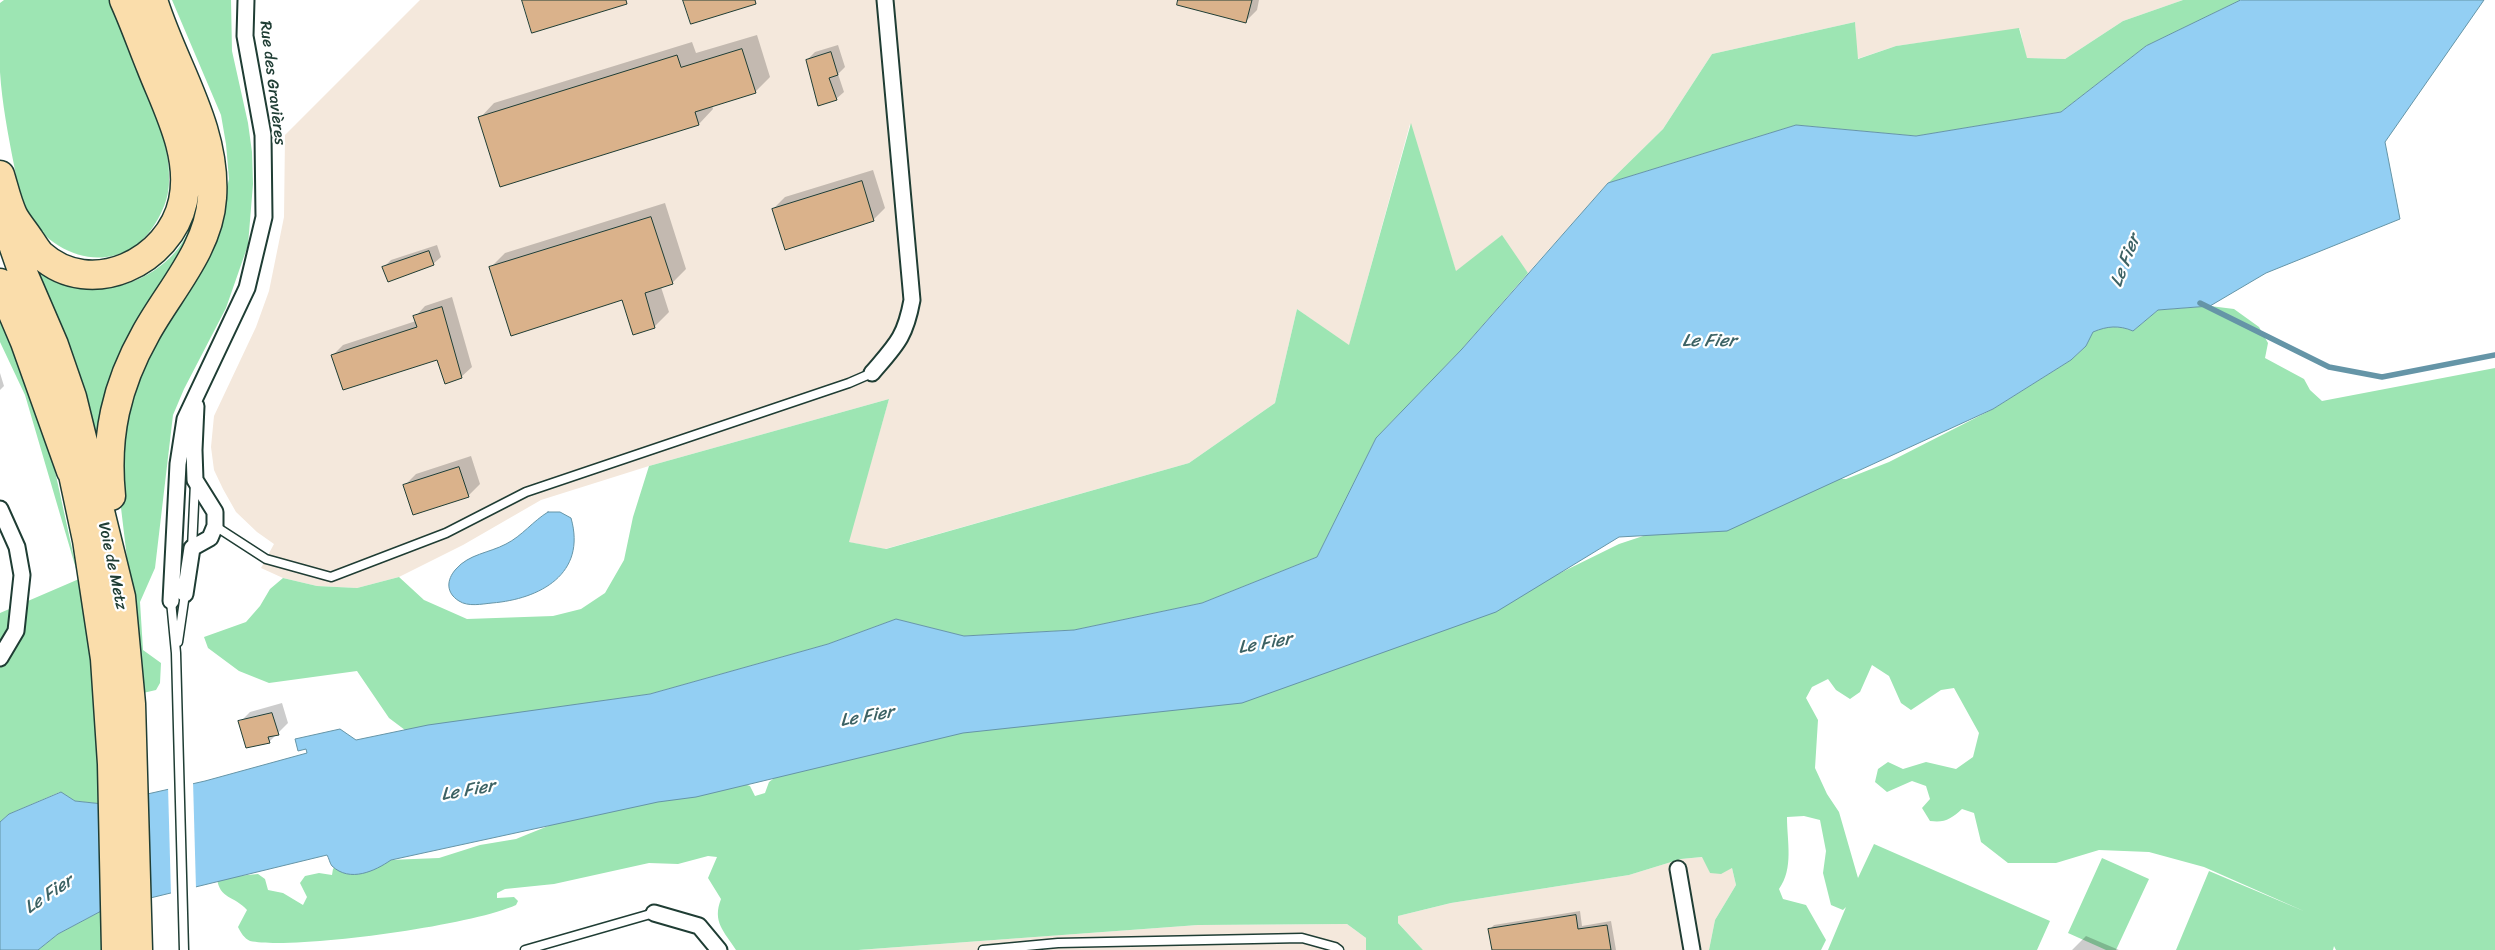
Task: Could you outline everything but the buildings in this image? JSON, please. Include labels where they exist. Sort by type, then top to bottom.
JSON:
[{"type":"highway","points":[[0,175],[13,215],[41,255],[60,267],[87,275],[109,274],[134,265],[158,249],[175,224],[183,201],[185,176],[179,138],[124,0]]},
{"type":"highway","points":[[121,598],[108,471],[114,406],[126,372],[146,332],[192,259],[203,235],[212,200],[212,169],[203,126],[153,0]]},
{"type":"highway","name":"Voie de Metz","points":[[0,198],[10,237],[72,397],[121,598],[116,950]]},
{"type":"highway","name":"Voie de Metz","points":[[0,249],[36,338],[60,407],[96,595],[120,706],[138,950]]},
{"type":"highway","points":[[0,283],[25,342],[74,479]]},
{"type":"street","name":"Rue des Gravières","points":[[171,600],[172,539],[180,445],[186,419],[247,288],[264,217],[263,135],[245,36],[246,0]]},
{"type":"street","points":[[872,374],[900,340],[908,319],[912,300],[885,0]]},
{"type":"street","name":"Rue des Gravières","points":[[195,480],[194,450],[197,397]]},
{"type":"street","points":[[172,539],[192,548],[210,538],[215,526],[215,512],[195,480]]},
{"type":"street","points":[[0,509],[17,547],[22,575],[16,631],[0,658]]},
{"type":"street","name":"Rue des Gravières","points":[[186,594],[192,548]]},
{"type":"street","points":[[1678,869],[1692,950]]},
{"type":"street","points":[[654,913],[699,926],[720,950]]},
{"type":"lane","points":[[215,526],[266,559],[331,577],[446,534],[526,492],[872,374]]},
{"type":"lane","name":"Rue des Gravières","points":[[192,548],[195,480]]},
{"type":"lane","name":"Rue des Gravières","points":[[176,654],[186,594]]},
{"type":"lane","name":"Rue des Gravières","points":[[171,600],[176,654]]},
{"type":"lane","points":[[176,654],[184,950]]},
{"type":"lane","points":[[525,950],[654,913]]},
{"type":"lane","points":[[983,950],[1058,943],[1302,938],[1335,947],[1339,950]]},
{"type":"shaded area","points":[[420,0],[2183,0],[2123,21],[2065,59],[2026,58],[2020,29],[1896,46],[1857,59],[1855,22],[1712,54],[1663,129],[1608,183],[1528,273],[1501,236],[1456,272],[1410,124],[1349,346],[1297,309],[1275,403],[1189,463],[885,549],[848,542],[889,399],[649,466],[541,500],[463,545],[399,577],[357,588],[317,586],[283,578],[261,568],[274,544],[257,532],[236,512],[214,470],[211,447],[214,416],[256,327],[269,291],[284,217],[285,135]]},
{"type":"shaded area","points":[[1703,857],[1710,873],[1732,868],[1736,885],[1715,920],[1709,950],[1423,950],[1398,923],[1398,916],[1451,903],[1629,875],[1681,859]]},
{"type":"shaded area","points":[[1347,924],[1366,938],[1366,950],[858,950],[1198,925]]},
{"type":"green space","points":[[4,0],[112,0],[160,129],[169,169],[167,196],[158,219],[144,238],[128,250],[111,256],[92,257],[74,253],[56,244],[40,231],[24,208],[17,184],[1,84],[0,3]]},
{"type":"green space","points":[[172,0],[231,0],[232,51],[248,123],[252,152],[253,184],[248,245],[226,308],[184,389],[173,415],[155,568],[140,602],[143,650],[161,663],[160,683],[156,690],[143,693],[119,491],[127,390],[219,220],[229,179],[221,115]]},
{"type":"green space","points":[[2183,0],[2241,0],[2146,46],[2061,112],[1916,136],[1796,125],[1608,183],[1663,129],[1712,54],[1855,22],[1858,59],[1896,46],[2019,28],[2027,58],[2065,59],[2123,21]]},
{"type":"green space","points":[[1411,123],[1456,271],[1502,235],[1528,273],[1462,349],[1376,438],[1317,557],[1202,603],[1074,630],[964,636],[896,619],[828,644],[650,694],[405,730],[389,718],[357,671],[269,683],[239,671],[208,648],[204,637],[246,622],[260,606],[270,589],[283,578],[317,586],[357,588],[399,577],[424,600],[467,619],[553,616],[581,609],[605,593],[624,560],[633,517],[649,466],[889,399],[849,542],[886,549],[1189,463],[1275,403],[1297,309],[1349,345]]},
{"type":"green space","points":[[198,180],[199,208],[192,234],[112,370],[97,430],[93,431],[27,255],[52,279],[73,287],[111,288],[129,283],[147,275],[163,264],[176,251],[186,236],[191,223],[195,209]]},
{"type":"green space","points":[[2210,306],[2234,309],[2259,327],[2268,343],[2265,358],[2304,379],[2310,390],[2322,401],[2495,368],[2495,950],[2336,950],[2334,946],[2333,950],[2176,950],[2209,871],[2306,912],[2204,867],[2149,852],[2099,850],[2056,863],[2008,863],[1981,842],[1974,813],[1962,809],[1948,820],[1930,821],[1922,808],[1930,799],[1926,786],[1912,781],[1887,792],[1875,782],[1878,769],[1888,762],[1903,769],[1926,762],[1956,769],[1973,757],[1979,733],[1954,688],[1941,690],[1911,710],[1901,703],[1889,676],[1872,665],[1860,692],[1850,699],[1836,690],[1828,679],[1812,687],[1806,698],[1818,720],[1815,768],[1827,794],[1839,812],[1858,878],[1874,844],[2050,921],[2037,950],[1828,950],[1846,907],[1843,910],[1831,905],[1823,873],[1826,851],[1820,820],[1804,816],[1787,817],[1788,864],[1784,881],[1779,889],[1783,899],[1806,905],[1826,940],[1821,950],[1709,950],[1715,920],[1736,885],[1732,868],[1721,874],[1710,873],[1702,857],[1681,859],[1629,875],[1451,903],[1398,916],[1398,923],[1423,950],[1366,950],[1366,938],[1347,924],[1198,925],[858,950],[736,950],[721,926],[718,914],[721,899],[708,878],[717,857],[708,856],[678,864],[649,863],[554,884],[505,889],[497,893],[497,898],[514,897],[518,901],[516,905],[461,921],[382,934],[303,942],[272,943],[248,940],[238,927],[247,910],[224,894],[218,885],[217,878],[258,874],[265,879],[268,890],[283,893],[303,905],[307,897],[300,883],[305,876],[319,873],[332,875],[333,869],[339,862],[439,858],[480,845],[516,839],[563,820],[733,780],[750,786],[755,796],[765,793],[769,782],[781,773],[1554,576],[1619,544],[1818,478],[1846,479],[1889,462],[1993,409],[2071,360],[2086,346],[2092,332],[2113,327],[2133,331],[2158,310]]},
{"type":"green space","points":[[0,318],[30,391],[55,471],[78,575],[25,395],[0,342]]},
{"type":"green space","points":[[79,579],[96,658],[103,804],[75,801],[60,792],[9,814],[0,822],[0,613]]},
{"type":"green space","points":[[2102,858],[2149,879],[2116,950],[2106,950],[2068,933]]},
{"type":"green space","points":[[105,909],[104,950],[38,950],[58,934]]},
{"type":"water","name":"Le Fier","points":[[2241,0],[2484,0],[2385,142],[2400,219],[2266,273],[2210,306],[2158,310],[2133,331],[2113,327],[2093,332],[2086,346],[2071,360],[1993,409],[1727,531],[1619,537],[1496,612],[1242,703],[963,733],[696,797],[658,802],[391,860],[378,868],[362,874],[347,874],[339,871],[331,865],[327,855],[105,909],[58,934],[38,950],[0,950],[0,822],[9,814],[61,792],[75,801],[103,804],[205,781],[307,753],[306,749],[298,751],[295,739],[340,729],[356,740],[428,725],[650,694],[828,644],[896,619],[964,636],[1074,630],[1202,603],[1317,557],[1376,438],[1462,349],[1608,183],[1796,125],[1916,136],[2061,112],[2146,46]]},
{"type":"water","points":[[548,512],[560,512],[571,518],[574,538],[572,554],[566,568],[556,580],[527,596],[510,600],[471,605],[455,598],[450,590],[449,582],[453,573],[461,564],[512,541]]},
{"type":"pier","points":[[193,781],[196,889],[171,895],[168,786]]},
{"type":"waterway","points":[[2200,303],[2329,367],[2382,377],[2495,355]]}]
